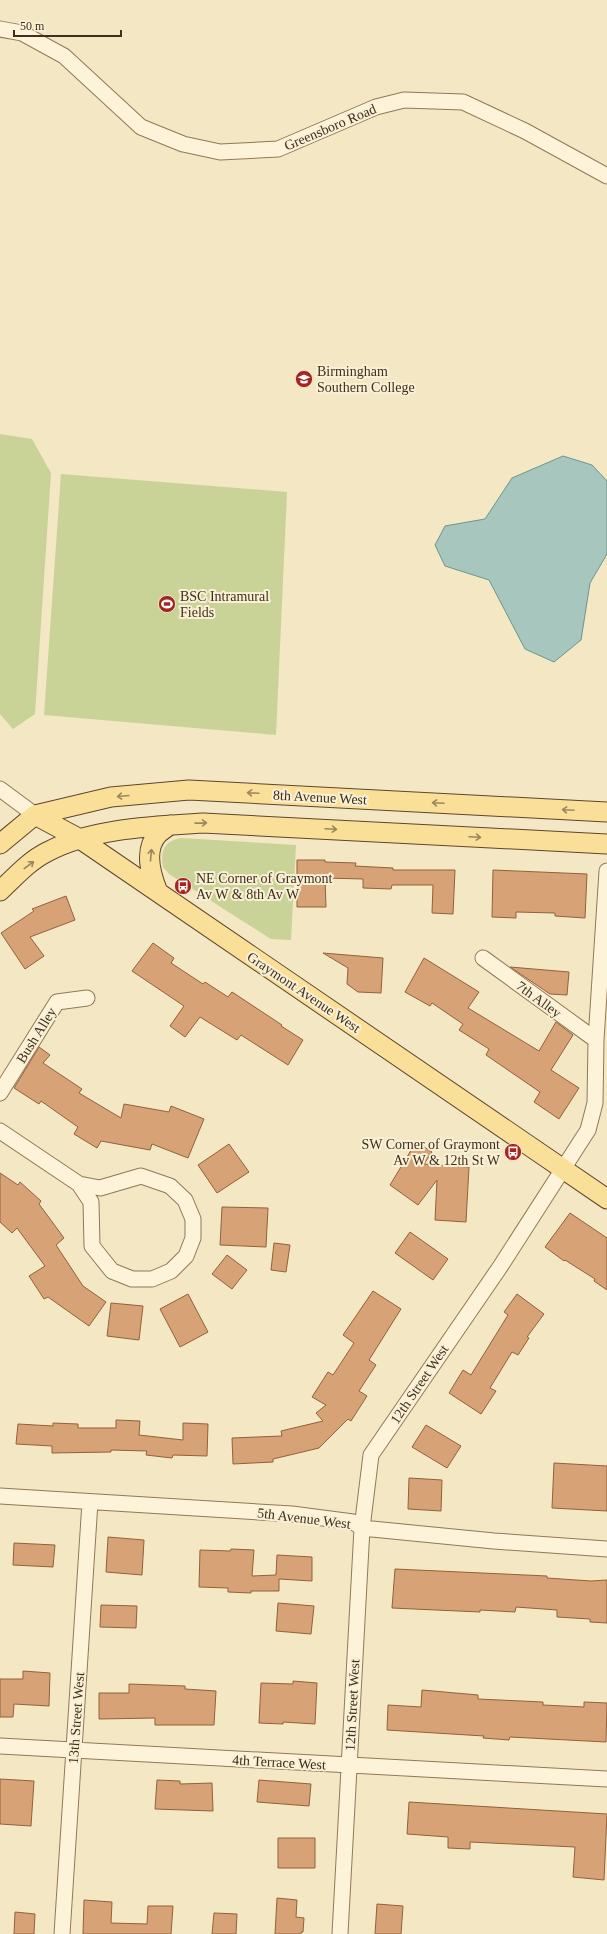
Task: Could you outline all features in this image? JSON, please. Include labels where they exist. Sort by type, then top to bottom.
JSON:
[{"type":"main road","name":"8th Avenue West","points":[[35,815],[111,797],[189,790],[607,812]]},
{"type":"main road","name":"Graymont Avenue West","points":[[35,815],[80,839],[607,1199]]},
{"type":"main road","points":[[0,844],[35,815]]},
{"type":"main road","points":[[0,891],[26,866],[47,852],[80,839],[139,827],[203,823],[607,844]]},
{"type":"main road","points":[[158,892],[151,874],[150,856],[152,844],[157,835],[170,825]]},
{"type":"street","name":"Greensboro Road","points":[[0,29],[22,33],[64,56],[141,127],[183,144],[220,152],[278,149],[383,105],[404,100],[463,102],[525,131],[607,176]]},
{"type":"street","name":"Graymont Avenue West","points":[[0,789],[35,815]]},
{"type":"street","name":"12th Street West","points":[[340,1934],[362,1528],[371,1455],[564,1170],[588,1130],[602,1073],[596,1040],[607,871]]},
{"type":"street","name":"7th Alley","points":[[483,958],[596,1040]]},
{"type":"street","name":"Bush Alley","points":[[0,1093],[57,1002],[87,998]]},
{"type":"street","points":[[0,1132],[79,1184],[100,1188],[141,1176],[170,1186],[185,1200],[193,1219],[193,1238],[186,1256],[171,1271],[152,1279],[132,1279],[112,1271],[92,1246],[91,1202],[79,1184]]},
{"type":"street","name":"5th Avenue West","points":[[0,1496],[292,1514],[353,1522],[362,1528],[494,1541],[607,1549]]},
{"type":"street","name":"13th Street West","points":[[62,1934],[90,1502]]},
{"type":"street","name":"4th Terrace West","points":[[0,1746],[607,1779]]},
{"type":"green space","points":[[0,434],[32,439],[51,473],[35,714],[13,729],[0,714]]},
{"type":"green space","name":"BSC Intramural Fields","points":[[61,474],[287,492],[276,735],[44,715]]},
{"type":"green space","points":[[181,838],[296,845],[291,940],[271,939],[169,874],[163,867],[162,856],[164,848],[175,839]]},
{"type":"water","points":[[563,456],[592,465],[607,481],[607,554],[590,583],[581,640],[554,662],[525,649],[489,580],[445,566],[435,545],[445,526],[485,519],[512,478]]},
{"type":"building","points":[[297,860],[325,860],[325,862],[356,863],[355,866],[393,868],[393,870],[455,870],[453,914],[432,913],[433,885],[392,885],[391,889],[363,888],[363,879],[325,878],[326,907],[297,907]]},
{"type":"building","points":[[493,870],[587,874],[585,918],[555,916],[555,913],[516,912],[516,918],[492,917]]},
{"type":"building","points":[[66,896],[75,920],[30,937],[44,956],[25,969],[1,933],[34,911],[32,909]]},
{"type":"building","points":[[153,943],[174,958],[171,963],[203,984],[205,982],[228,997],[232,992],[303,1040],[288,1065],[241,1035],[237,1040],[200,1017],[185,1037],[170,1026],[184,1006],[132,971]]},
{"type":"building","points":[[323,953],[383,958],[381,993],[358,992],[347,984],[348,968]]},
{"type":"building","points":[[424,958],[479,992],[468,1008],[539,1051],[556,1022],[573,1035],[551,1070],[579,1088],[559,1119],[534,1102],[540,1092],[486,1055],[489,1049],[459,1030],[463,1024],[432,1003],[430,1006],[405,992]]},
{"type":"building","points":[[510,967],[569,972],[567,995],[550,994]]},
{"type":"building","points":[[39,1047],[50,1055],[43,1063],[82,1089],[79,1093],[121,1118],[124,1104],[169,1112],[171,1106],[204,1119],[188,1158],[152,1144],[150,1150],[101,1141],[97,1148],[74,1134],[78,1127],[41,1101],[39,1104],[14,1088]]},
{"type":"building","points":[[416,1142],[432,1152],[424,1164],[469,1167],[466,1222],[435,1220],[437,1180],[418,1205],[390,1185]]},
{"type":"building","points":[[229,1144],[249,1172],[217,1193],[198,1165]]},
{"type":"building","points":[[0,1173],[18,1185],[20,1182],[41,1201],[39,1204],[64,1238],[56,1245],[83,1286],[106,1302],[89,1326],[48,1297],[44,1299],[29,1276],[45,1266],[17,1228],[12,1233],[0,1222]]},
{"type":"building","points":[[222,1207],[268,1208],[266,1247],[220,1245]]},
{"type":"building","points":[[570,1213],[607,1238],[607,1290],[594,1281],[595,1279],[565,1260],[564,1261],[545,1247]]},
{"type":"building","points":[[410,1232],[448,1259],[433,1280],[395,1253]]},
{"type":"building","points":[[274,1243],[290,1245],[286,1272],[271,1270]]},
{"type":"building","points":[[227,1255],[247,1270],[232,1289],[212,1274]]},
{"type":"building","points":[[373,1291],[401,1309],[369,1360],[376,1365],[359,1391],[367,1396],[351,1421],[348,1419],[319,1448],[273,1459],[273,1462],[233,1464],[232,1438],[282,1436],[281,1431],[323,1421],[316,1413],[326,1405],[312,1397],[328,1372],[333,1375],[354,1343],[343,1335]]},
{"type":"building","points":[[188,1294],[208,1332],[180,1347],[160,1309]]},
{"type":"building","points":[[517,1294],[544,1314],[527,1337],[529,1338],[518,1355],[512,1352],[490,1388],[496,1391],[481,1414],[449,1393],[463,1370],[471,1375],[508,1315],[504,1312]]},
{"type":"building","points":[[111,1303],[143,1306],[139,1340],[107,1336]]},
{"type":"building","points":[[116,1420],[140,1421],[139,1435],[183,1440],[183,1423],[208,1424],[207,1456],[173,1455],[172,1458],[146,1455],[147,1451],[111,1450],[111,1452],[52,1453],[52,1446],[16,1444],[18,1424],[53,1426],[53,1423],[78,1424],[78,1428],[116,1428]]},
{"type":"building","points":[[426,1425],[461,1446],[447,1468],[412,1447]]},
{"type":"building","points":[[554,1463],[607,1466],[607,1511],[552,1508]]},
{"type":"building","points":[[409,1478],[442,1480],[441,1511],[408,1509]]},
{"type":"building","points":[[108,1537],[144,1540],[142,1575],[106,1572]]},
{"type":"building","points":[[14,1543],[55,1545],[53,1567],[13,1565]]},
{"type":"building","points":[[231,1549],[254,1550],[252,1576],[276,1575],[277,1555],[312,1557],[312,1581],[279,1579],[279,1591],[251,1591],[251,1593],[228,1592],[228,1588],[199,1587],[200,1550],[230,1551]]},
{"type":"building","points":[[395,1569],[547,1576],[547,1578],[591,1581],[607,1580],[607,1623],[590,1622],[590,1619],[557,1617],[557,1610],[516,1607],[515,1612],[392,1608]]},
{"type":"building","points":[[278,1603],[314,1606],[311,1634],[276,1631]]},
{"type":"building","points":[[101,1605],[137,1606],[136,1628],[100,1627]]},
{"type":"building","points":[[23,1671],[50,1673],[49,1706],[14,1704],[13,1717],[0,1717],[0,1679],[23,1679]]},
{"type":"building","points":[[293,1681],[317,1683],[315,1724],[283,1722],[283,1724],[259,1723],[261,1683],[293,1684]]},
{"type":"building","points":[[129,1684],[185,1686],[185,1689],[216,1691],[214,1725],[155,1725],[155,1718],[99,1719],[99,1693],[129,1693]]},
{"type":"building","points":[[422,1690],[478,1695],[478,1699],[543,1702],[543,1705],[584,1707],[584,1702],[607,1703],[606,1742],[510,1737],[509,1740],[483,1738],[484,1736],[387,1730],[388,1705],[421,1707]]},
{"type":"building","points":[[0,1779],[34,1781],[31,1826],[0,1824]]},
{"type":"building","points":[[157,1780],[180,1781],[180,1784],[212,1783],[213,1811],[155,1809]]},
{"type":"building","points":[[259,1780],[311,1784],[309,1806],[257,1802]]},
{"type":"building","points":[[409,1802],[607,1814],[604,1880],[573,1877],[575,1847],[470,1842],[470,1849],[448,1848],[448,1837],[407,1834]]},
{"type":"building","points":[[278,1838],[315,1838],[315,1868],[278,1868]]},
{"type":"building","points":[[277,1898],[297,1900],[296,1917],[304,1918],[303,1932],[301,1932],[301,1934],[275,1934]]},
{"type":"building","points":[[84,1900],[112,1902],[111,1923],[147,1924],[148,1906],[173,1906],[171,1934],[83,1934]]},
{"type":"building","points":[[377,1904],[403,1906],[401,1934],[375,1934]]},
{"type":"building","points":[[15,1912],[35,1914],[34,1934],[14,1934]]},
{"type":"building","points":[[214,1913],[237,1914],[236,1934],[212,1934]]},
{"type":"place","name":"Birmingham Southern College","points":[[304,379]]},
{"type":"place","name":"BSC Intramural Fields","points":[[167,604]]},
{"type":"place","name":"NE Corner of Graymont Av W & 8th Av W","points":[[183,886]]},
{"type":"place","name":"SW Corner of Graymont Av W & 12th St W","points":[[513,1152]]}]
